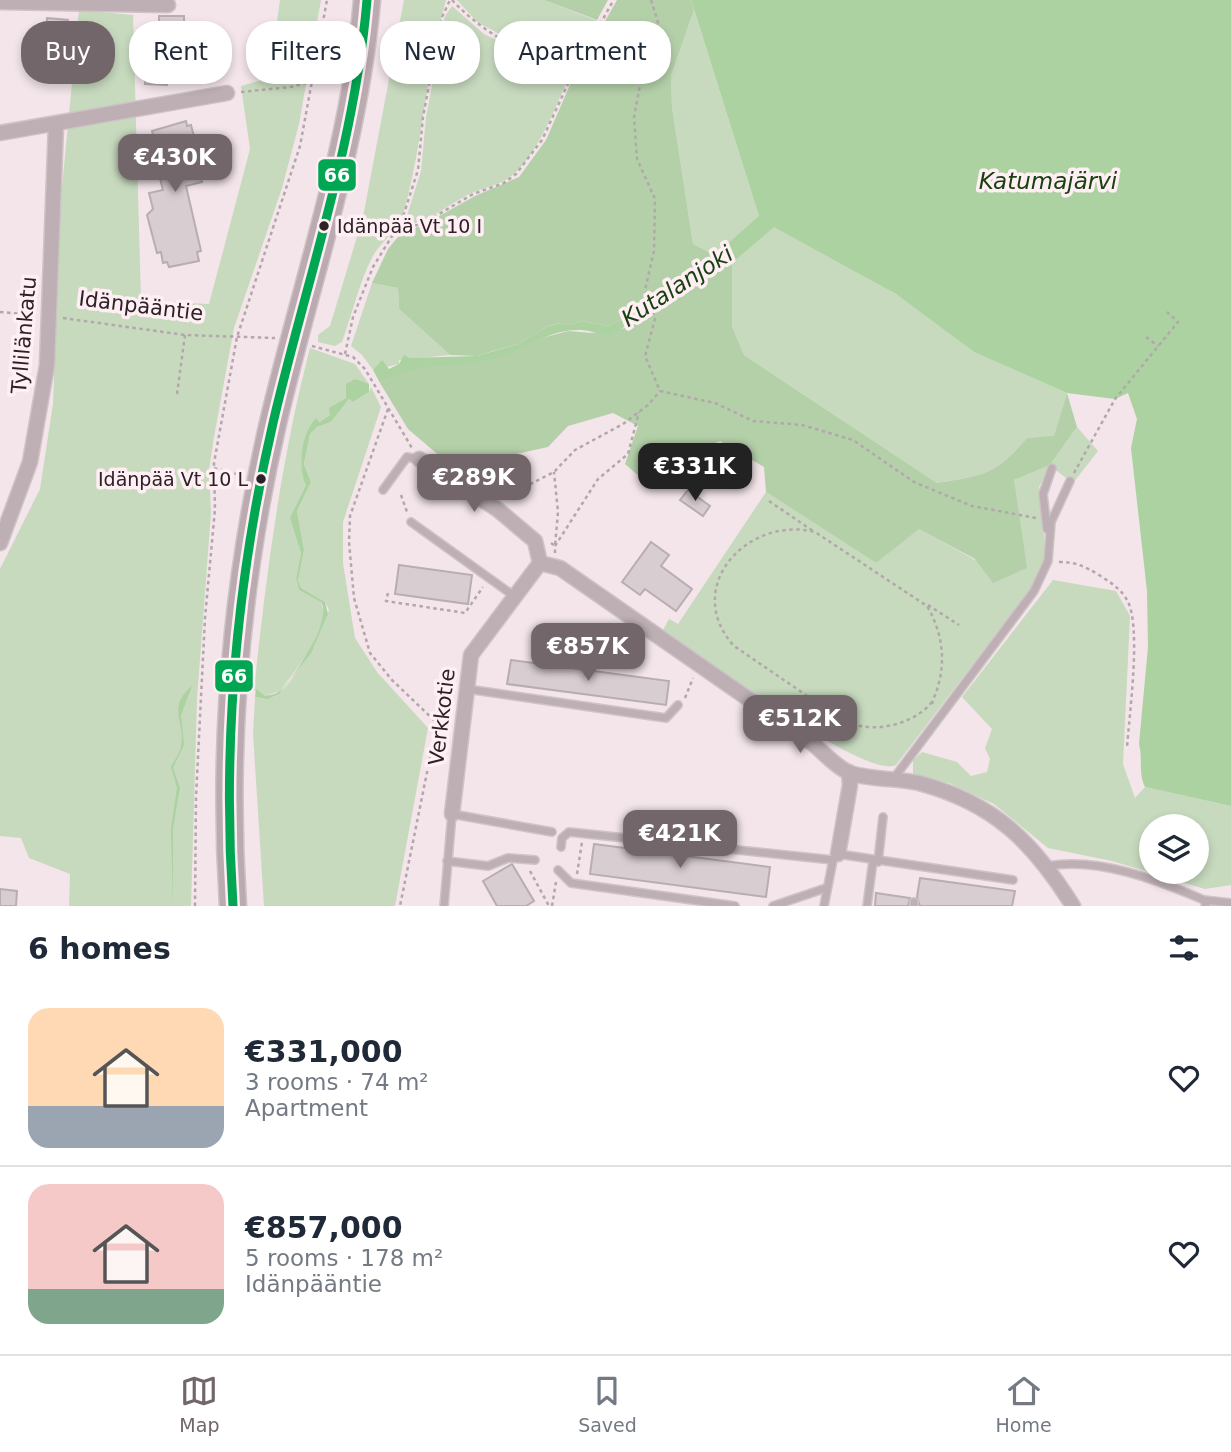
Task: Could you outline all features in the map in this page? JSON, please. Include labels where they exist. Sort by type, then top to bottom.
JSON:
[{"type":"highway","points":[[233,906],[228,809],[229,719],[243,572],[273,423],[340,158],[360,66],[367,0]]},
{"type":"street","points":[[0,2],[168,5]]},
{"type":"street","points":[[0,133],[227,93]]},
{"type":"street","name":"Tyllilänkatu","points":[[0,543],[30,461],[47,365],[56,124]]},
{"type":"street","points":[[419,459],[490,503],[534,541],[540,563],[560,568],[812,743],[849,772],[894,778],[953,794],[981,806],[1025,840],[1048,866],[1073,906]]},
{"type":"street","name":"Verkkotie","points":[[452,814],[471,655],[540,563]]},
{"type":"street","points":[[835,857],[850,785],[849,772]]},
{"type":"lane","points":[[383,490],[407,457],[419,459]]},
{"type":"lane","points":[[1049,540],[1043,494],[1052,468]]},
{"type":"lane","points":[[894,778],[1034,591],[1048,561],[1051,522],[1070,481]]},
{"type":"lane","points":[[411,522],[514,596]]},
{"type":"lane","points":[[466,689],[666,718],[678,705]]},
{"type":"lane","points":[[444,906],[452,814],[552,832]]},
{"type":"lane","points":[[867,906],[883,817]]},
{"type":"lane","points":[[561,847],[562,838],[569,832],[583,833],[835,857],[1013,880]]},
{"type":"lane","points":[[824,906],[835,857]]},
{"type":"lane","points":[[447,861],[488,866],[508,858],[535,860]]},
{"type":"lane","points":[[1048,866],[1078,862],[1165,883],[1205,903],[1231,903]]},
{"type":"lane","points":[[558,870],[576,884],[736,906]]},
{"type":"lane","points":[[774,906],[826,888]]},
{"type":"path","points":[[324,21],[327,0]]},
{"type":"path","points":[[345,354],[354,317],[373,267],[400,229],[418,170],[423,117],[442,18],[451,0],[474,23],[494,36]]},
{"type":"path","points":[[651,0],[658,22],[644,64],[634,117],[638,159],[655,199],[654,251],[645,290],[655,319],[645,356],[660,391]]},
{"type":"path","points":[[602,21],[613,1]]},
{"type":"path","points":[[227,93],[302,84]]},
{"type":"path","points":[[195,906],[196,797],[205,618],[215,509],[214,468],[237,337],[300,146],[313,84]]},
{"type":"path","points":[[400,229],[422,224],[473,194],[504,183],[516,174],[547,131],[568,84]]},
{"type":"path","name":"Idänpääntie","points":[[0,312],[50,316],[185,335],[277,338]]},
{"type":"path","points":[[1070,481],[1115,398],[1178,322],[1167,312]]},
{"type":"path","points":[[177,394],[185,335]]},
{"type":"path","points":[[1146,337],[1158,346]]},
{"type":"path","points":[[312,346],[353,357],[365,369],[419,459]]},
{"type":"path","points":[[490,503],[554,472],[575,450],[639,412],[660,391]]},
{"type":"path","points":[[660,391],[715,402],[752,421],[802,425],[853,440],[914,482],[971,506],[1046,519]]},
{"type":"path","points":[[388,409],[356,491],[350,516],[349,542],[354,598],[370,653],[392,680],[437,723],[400,906]]},
{"type":"path","points":[[555,546],[598,479],[628,454],[639,412]]},
{"type":"path","points":[[214,468],[243,476]]},
{"type":"path","points":[[554,472],[558,512],[555,546]]},
{"type":"path","points":[[401,495],[411,522]]},
{"type":"path","points":[[769,501],[958,625]]},
{"type":"path","points":[[815,532],[795,529],[767,535],[743,548],[729,561],[715,586],[713,611],[725,636],[734,646],[852,724],[862,727],[888,725],[918,714],[932,702],[941,677],[942,649],[934,619],[922,602]]},
{"type":"path","points":[[534,541],[546,539],[555,546]]},
{"type":"path","points":[[1048,561],[1078,562],[1114,584],[1128,601],[1134,640],[1127,748]]},
{"type":"path","points":[[388,593],[386,601],[465,613],[489,579]]},
{"type":"path","points":[[678,705],[687,696],[695,674]]},
{"type":"path","points":[[932,702],[944,710]]},
{"type":"path","points":[[576,884],[583,833]]},
{"type":"path","points":[[523,859],[549,906]]},
{"type":"shaded area","points":[[280,0],[321,0],[317,21],[277,21]]},
{"type":"shaded area","points":[[404,0],[446,0],[440,21],[400,21]]},
{"type":"shaded area","points":[[457,0],[544,0],[597,21],[494,21],[494,31],[476,21]]},
{"type":"shaded area","points":[[544,0],[608,0],[597,20]]},
{"type":"shaded area","points":[[617,0],[691,0],[694,10],[671,76],[671,21],[605,21]]},
{"type":"shaded area","points":[[452,6],[469,21],[444,21]]},
{"type":"shaded area","points":[[79,10],[133,15],[133,21],[129,21],[129,84],[135,84],[141,301],[209,304],[250,149],[241,86],[306,84],[299,124],[282,188],[234,328],[209,470],[211,513],[197,699],[191,906],[69,906],[70,874],[29,858],[21,838],[0,836],[0,569],[40,489],[53,404],[60,208],[72,84],[115,84],[115,21],[78,21]]},
{"type":"shaded area","points":[[694,10],[759,216],[899,296],[974,352],[1067,393],[1054,437],[1027,438],[1006,460],[987,472],[937,483],[744,355],[732,326],[732,263],[693,244],[672,107],[671,76]]},
{"type":"shaded area","points":[[480,30],[494,39],[494,84],[566,84],[533,151],[513,175],[467,195],[427,219],[404,225],[421,171],[432,84],[480,84]]},
{"type":"shaded area","points":[[671,76],[672,107],[693,244],[715,255],[701,264],[666,298],[608,326],[582,321],[569,325],[559,323],[518,344],[477,356],[450,355],[399,309],[398,288],[372,283],[388,249],[402,232],[423,225],[475,196],[519,177],[546,140],[570,84],[671,84]]},
{"type":"shaded area","points":[[388,84],[429,84],[410,189],[401,220],[368,266],[342,342],[335,346],[318,342],[318,335],[330,326],[363,217]]},
{"type":"shaded area","points":[[732,263],[732,326],[744,355],[937,483],[987,472],[1006,460],[1027,438],[1054,436],[1067,393],[1077,427],[1050,465],[1014,480],[1027,568],[993,583],[975,559],[919,529],[876,563],[766,492],[764,467],[720,441],[695,451],[649,485],[625,464],[638,426],[613,413],[568,426],[548,447],[498,458],[449,464],[408,429],[380,383],[420,366],[485,361],[542,338],[568,331],[592,333],[625,328],[635,319],[674,299]]},
{"type":"shaded area","points":[[372,283],[398,288],[399,309],[450,355],[399,360],[399,364],[373,370],[351,346]]},
{"type":"shaded area","points":[[310,348],[355,364],[369,384],[346,385],[346,398],[330,408],[330,415],[321,422],[316,419],[304,443],[302,469],[306,485],[291,517],[301,553],[296,578],[299,590],[321,602],[325,616],[309,652],[280,691],[265,696],[254,690],[264,604],[283,475]]},
{"type":"shaded area","points":[[371,387],[381,407],[343,522],[343,563],[355,638],[377,672],[428,728],[395,906],[264,906],[253,734],[255,697],[271,698],[284,689],[307,656],[329,610],[325,602],[301,588],[298,581],[304,550],[297,511],[311,482],[304,464],[310,434],[317,427],[331,422],[349,399],[353,402],[369,392]]},
{"type":"shaded area","points":[[1077,427],[1098,451],[1073,483],[1050,466],[1039,487],[1044,522],[1045,561],[1035,583],[896,765],[879,765],[818,735],[663,630],[669,619],[678,624],[766,492],[876,563],[918,528],[975,560],[1016,507],[1014,480],[1050,465]]},
{"type":"shaded area","points":[[1053,580],[1116,591],[1130,616],[1123,764],[1135,798],[1145,787],[1231,806],[1231,885],[1205,889],[1188,884],[1209,884],[1209,814],[1139,814],[1139,869],[1048,848],[994,804],[949,783],[913,774],[913,760],[922,752],[957,762],[971,776],[987,772],[990,759],[985,748],[992,729],[962,697]]},
{"type":"water","name":"Katumajärvi","points":[[691,0],[1231,0],[1231,806],[1145,787],[1143,782],[1139,744],[1148,647],[1147,591],[1131,448],[1137,419],[1128,393],[1115,399],[1067,393],[974,352],[896,294],[774,227],[732,263],[609,336],[569,330],[545,337],[497,358],[470,364],[421,368],[380,383],[373,370],[382,360],[389,369],[399,364],[404,355],[409,358],[477,356],[518,344],[547,327],[560,323],[569,325],[582,321],[608,326],[656,302],[661,296],[666,298],[677,281],[715,255],[759,216]]},
{"type":"water","points":[[355,379],[369,384],[369,392],[353,402],[349,399],[331,422],[317,427],[310,434],[304,464],[311,482],[297,511],[304,550],[298,581],[301,588],[325,602],[328,614],[311,653],[279,694],[268,699],[255,697],[256,689],[265,696],[281,690],[311,647],[322,621],[321,602],[299,590],[296,578],[301,553],[290,518],[306,485],[301,461],[307,433],[316,418],[320,422],[330,415],[329,408],[346,398],[346,384]]},
{"type":"water","points":[[192,686],[181,715],[184,745],[173,768],[180,788],[173,828],[173,906],[171,828],[177,788],[171,767],[182,738],[178,708],[184,694]]},
{"type":"building","points":[[159,16],[184,16],[184,21],[159,21]]},
{"type":"building","points":[[47,18],[68,20],[68,21],[47,21]]},
{"type":"building","points":[[186,121],[187,126],[191,125],[203,172],[199,173],[202,182],[186,186],[201,251],[197,252],[199,261],[169,267],[167,262],[163,263],[161,252],[157,253],[147,215],[153,209],[149,193],[163,190],[149,136],[153,135],[152,131]]},
{"type":"building","points":[[688,490],[710,506],[703,516],[680,500]]},
{"type":"building","points":[[651,542],[669,555],[661,566],[692,589],[676,611],[645,589],[640,595],[622,582]]},
{"type":"building","points":[[399,565],[472,575],[468,604],[395,594]]},
{"type":"building","points":[[511,660],[669,681],[666,705],[507,684]]},
{"type":"building","points":[[594,844],[770,867],[766,897],[590,874]]},
{"type":"building","points":[[512,864],[534,901],[526,906],[497,906],[483,881]]},
{"type":"building","points":[[920,878],[1015,891],[1012,906],[920,906],[917,897]]},
{"type":"building","points":[[0,889],[17,891],[16,906],[0,906]]},
{"type":"building","points":[[876,893],[910,898],[908,906],[875,906]]},
{"type":"transit line","name":"66","points":[[233,906],[229,784],[241,603],[260,483],[273,423],[341,160],[361,54],[367,0]]},
{"type":"place","name":"Idänpää Vt 10 I","points":[[324,226]]},
{"type":"place","name":"Idänpää Vt 10 L","points":[[261,479]]},
{"type":"water label","name":"Kutalanjoki","points":[[677,286]]}]
